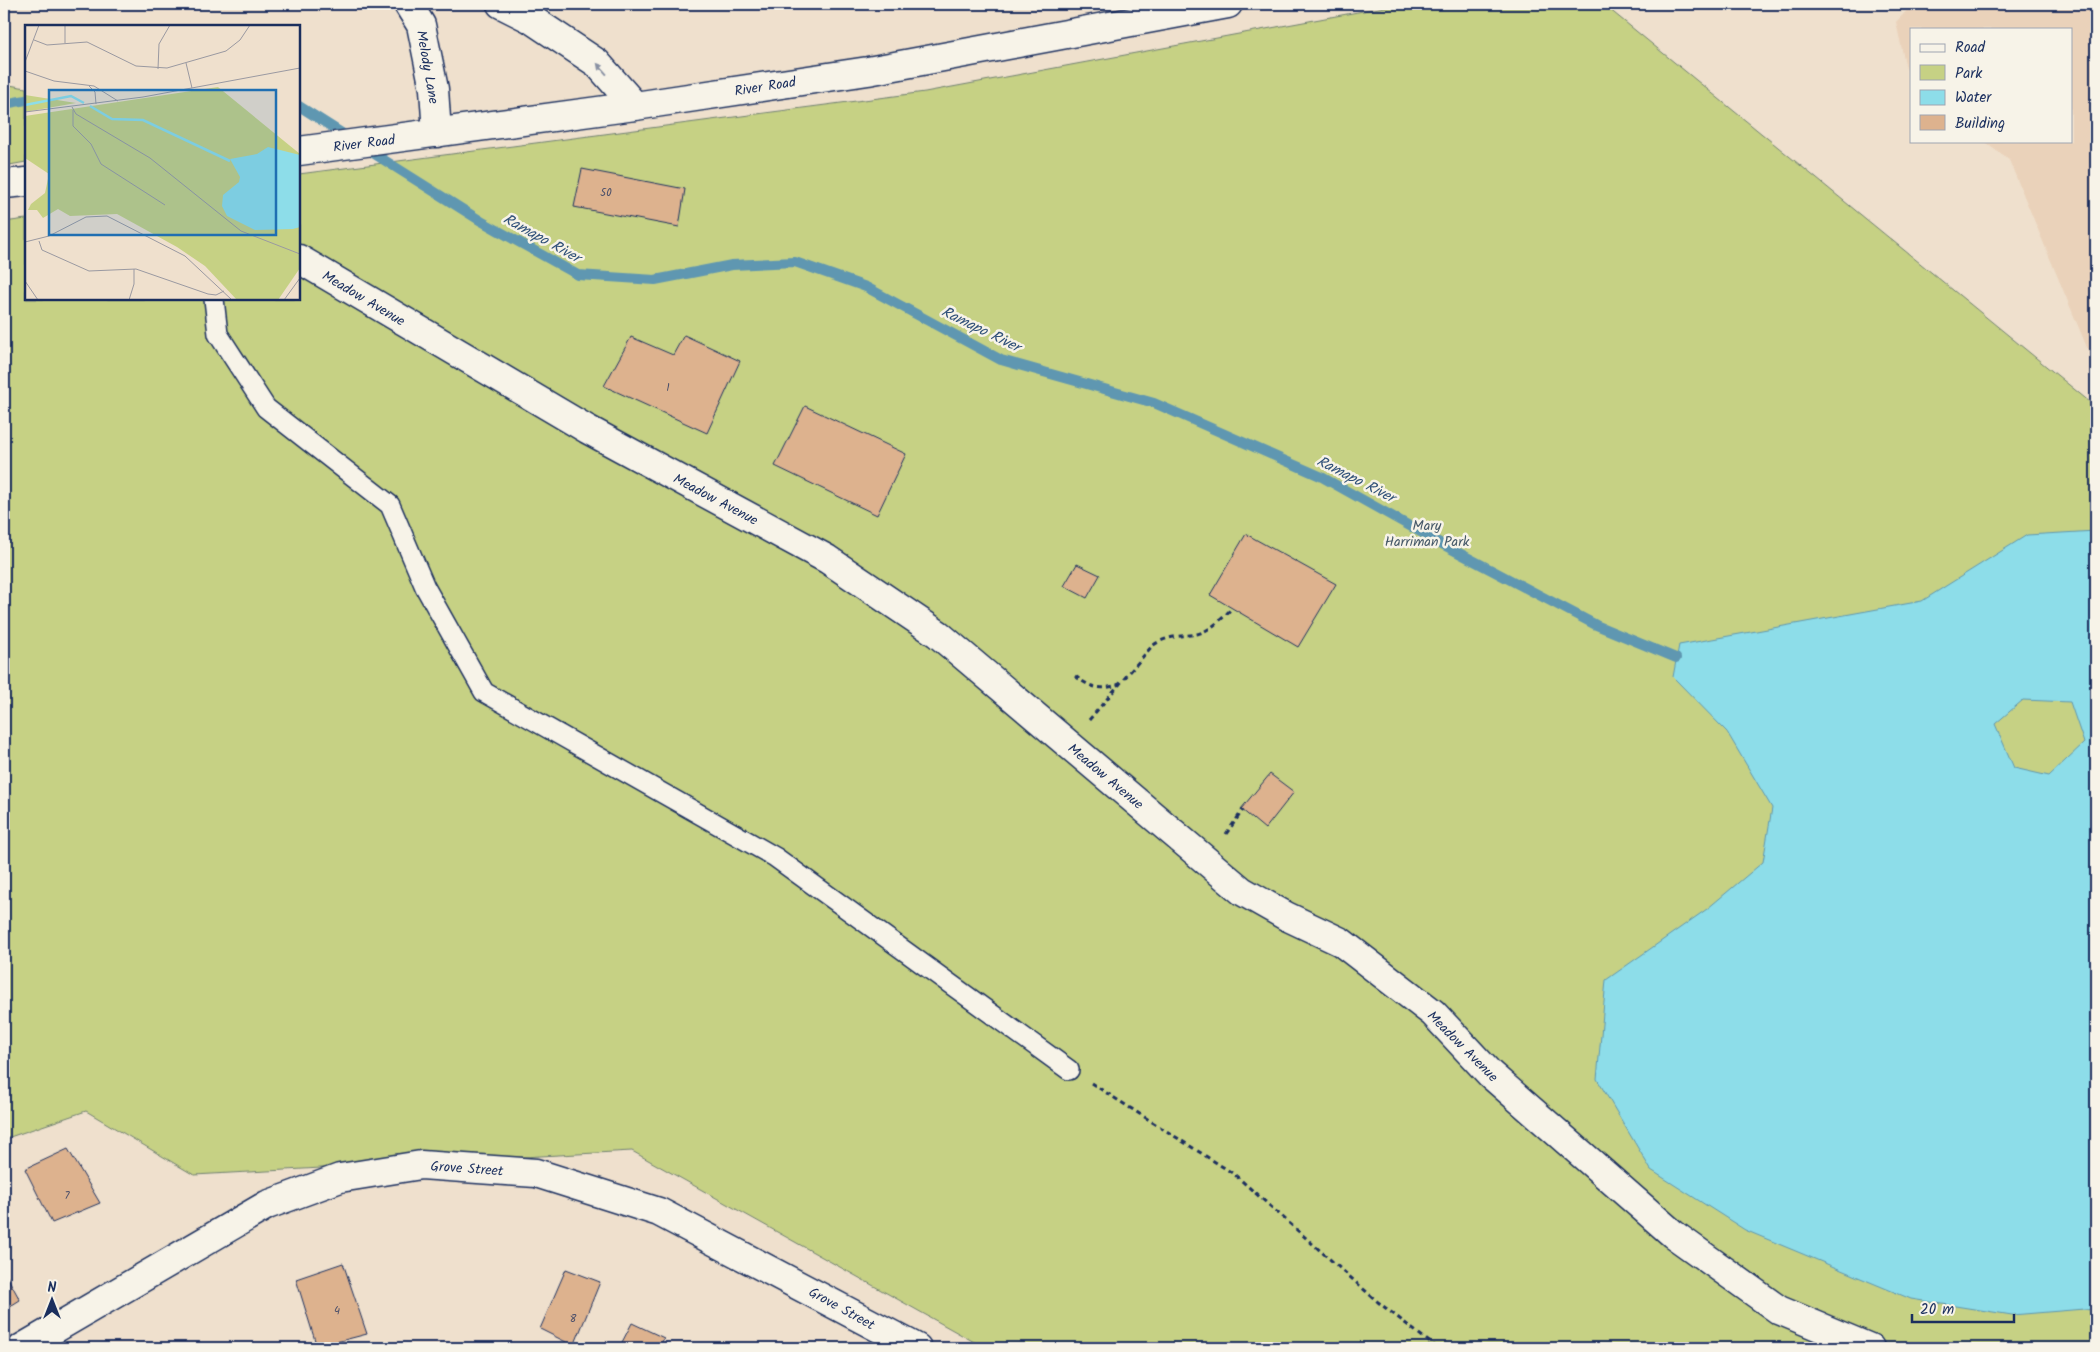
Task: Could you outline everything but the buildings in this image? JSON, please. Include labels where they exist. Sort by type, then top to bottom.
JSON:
[{"type":"street","name":"Melody Lane","points":[[408,4],[421,25],[434,89],[437,133]]},
{"type":"street","points":[[501,4],[531,19],[597,63],[634,106]]},
{"type":"street","name":"River Road","points":[[300,151],[634,106],[868,71],[1228,4]]},
{"type":"street","points":[[4,184],[25,182]]},
{"type":"street","name":"Meadow Avenue","points":[[300,260],[587,429],[827,559],[938,634],[1242,891],[1286,916],[1340,942],[1433,1014],[1490,1074],[1674,1234],[1779,1310],[1870,1348]]},
{"type":"street","name":"Grove Street","points":[[22,1348],[268,1205],[340,1178],[421,1165],[536,1172],[659,1212],[917,1348]]},
{"type":"lane","points":[[214,300],[218,334],[266,408],[390,505],[425,587],[484,692],[774,857],[1070,1070]]},
{"type":"path","points":[[1089,720],[1152,646],[1162,638],[1199,634],[1218,622],[1232,608]]},
{"type":"path","points":[[1075,676],[1096,688],[1107,688],[1120,684]]},
{"type":"path","points":[[1226,834],[1243,810]]},
{"type":"path","points":[[1070,1070],[1234,1174],[1378,1302],[1437,1348]]},
{"type":"shaded area","points":[[1913,4],[2096,4],[2096,369],[2009,160],[1984,142],[2072,142],[2072,28],[1910,28],[1910,73],[1906,68],[1896,22]]},
{"type":"green space","name":"Mary Harriman Park","points":[[1401,4],[1603,4],[2096,407],[2096,1348],[985,1348],[632,1151],[194,1175],[86,1111],[4,1139],[4,222],[25,219],[25,300],[300,300],[300,174],[925,92]]},
{"type":"green space","points":[[4,84],[25,88],[25,162],[4,166]]},
{"type":"water","points":[[2096,531],[2096,1308],[2012,1315],[1911,1299],[1745,1230],[1651,1170],[1597,1079],[1606,980],[1707,909],[1763,862],[1772,808],[1727,732],[1673,677],[1679,645],[1922,601],[2027,535]],"holes":[[[2023,700],[2070,702],[2084,743],[2049,776],[2014,768],[1995,724]]]},
{"type":"waterway","name":"Ramapo River","points":[[4,104],[25,100]]},
{"type":"waterway","name":"Ramapo River","points":[[300,107],[351,139]]},
{"type":"waterway","name":"Ramapo River","points":[[365,148],[481,221],[578,275],[655,280],[732,265],[795,262],[866,287],[1001,360],[1154,403],[1320,476],[1442,544],[1596,625],[1676,658]]}]
